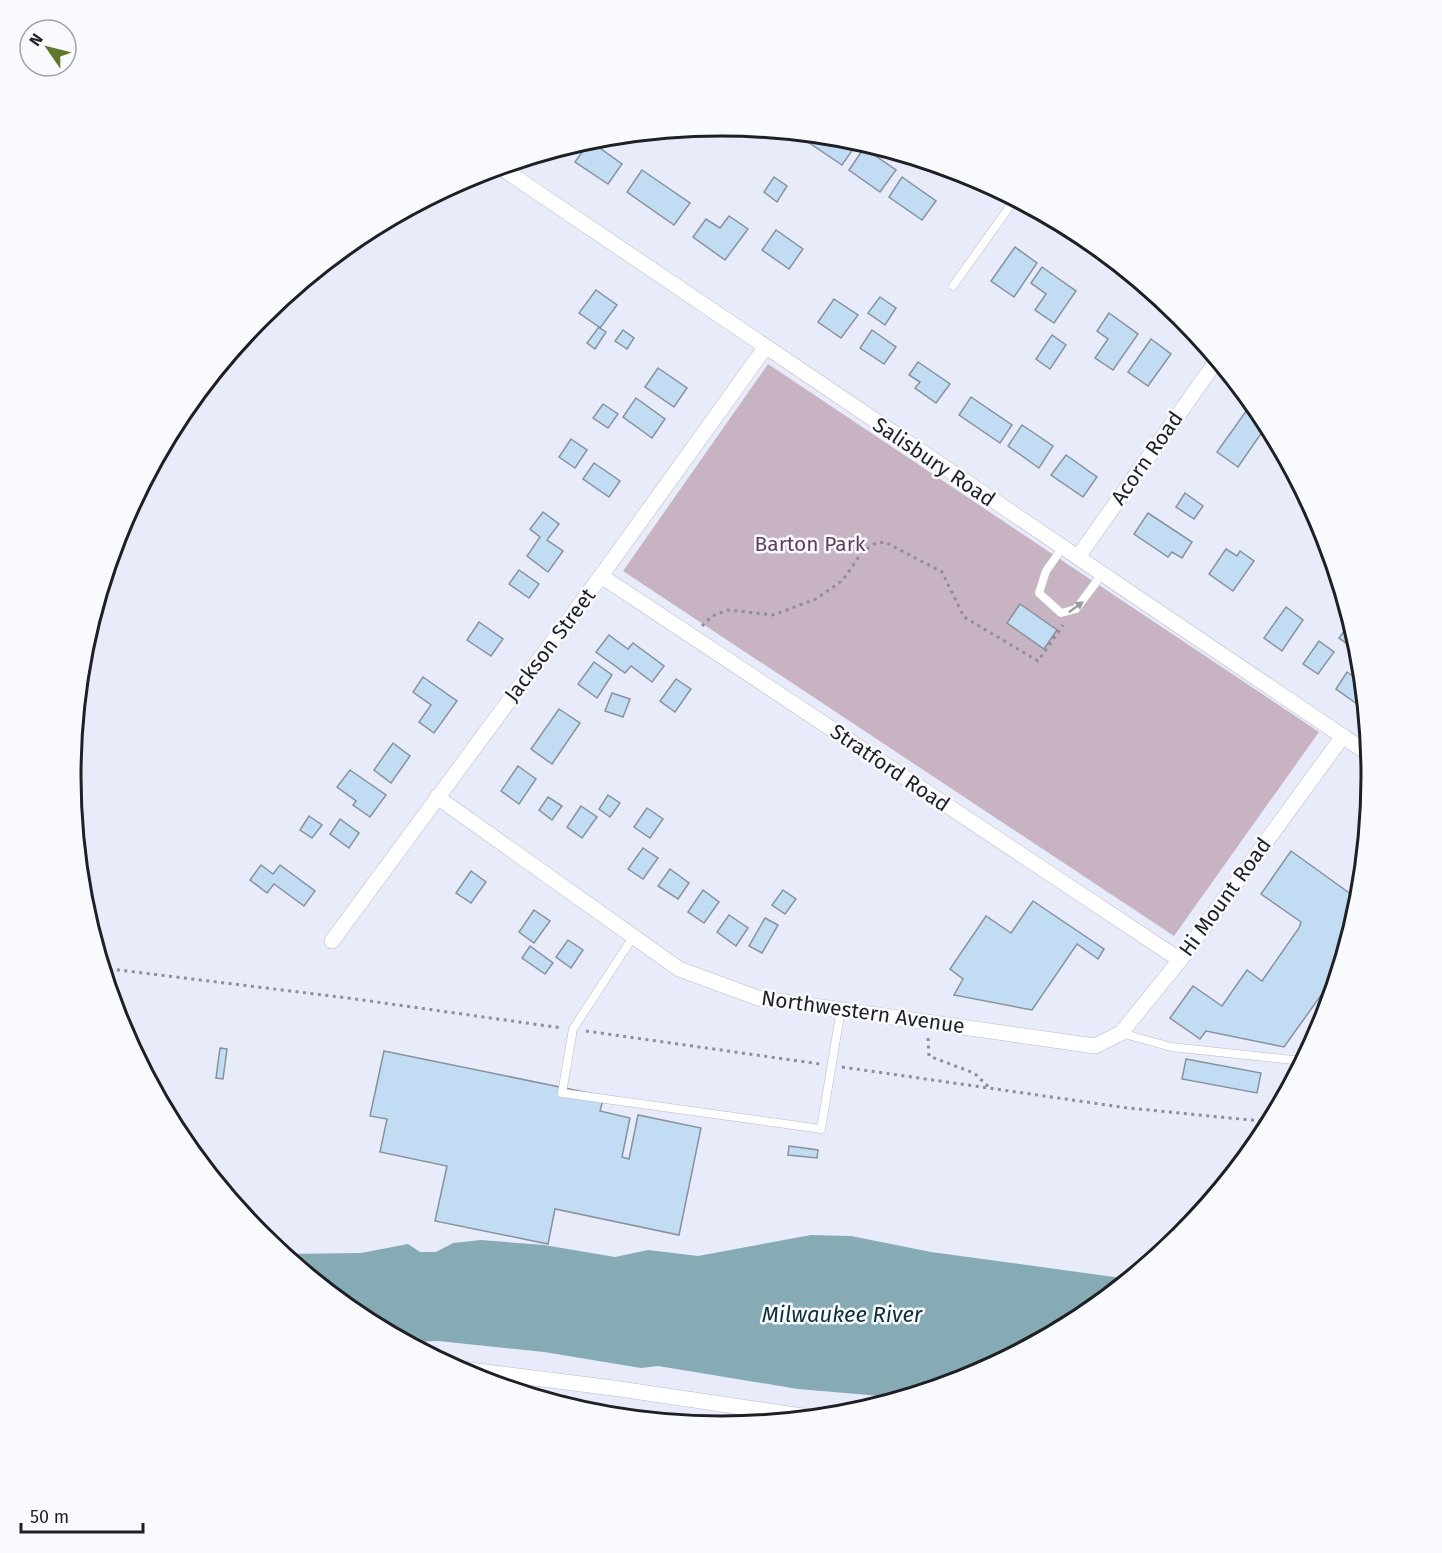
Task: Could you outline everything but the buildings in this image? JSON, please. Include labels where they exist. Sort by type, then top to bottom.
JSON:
[{"type":"street","name":"Salisbury Road","points":[[508,173],[1360,748]]},
{"type":"street","name":"Jackson Street","points":[[332,941],[601,576],[765,348]]},
{"type":"street","name":"Acorn Road","points":[[1078,557],[1212,367]]},
{"type":"street","name":"Stratford Road","points":[[601,576],[1180,960]]},
{"type":"street","name":"Hi Mount Road","points":[[1095,1046],[1121,1033],[1180,960],[1343,736]]},
{"type":"street","name":"Northwestern Avenue","points":[[437,796],[679,969],[758,998],[1095,1046]]},
{"type":"street","points":[[488,1373],[782,1413]]},
{"type":"lane","points":[[953,286],[1010,206]]},
{"type":"lane","points":[[1063,547],[1046,572],[1039,593],[1061,613],[1069,613],[1085,600],[1103,573]]},
{"type":"lane","points":[[633,937],[573,1029],[562,1093],[821,1129],[841,1009]]},
{"type":"lane","points":[[1121,1033],[1171,1047],[1295,1060]]},
{"type":"path","points":[[694,638],[705,621],[722,612],[741,610],[773,615],[821,597],[843,580],[862,552],[881,542],[892,543],[942,572],[964,617],[1038,661],[1069,613]]},
{"type":"path","points":[[111,969],[348,998],[1128,1108],[1260,1121]]},
{"type":"path","points":[[929,1021],[928,1056],[974,1073],[992,1090]]},
{"type":"green space","name":"Barton Park","points":[[768,364],[1319,732],[1174,936],[623,571]]},
{"type":"water","name":"Milwaukee River","points":[[811,1235],[851,1236],[931,1252],[1119,1278],[1077,1309],[1004,1350],[927,1383],[882,1396],[798,1389],[658,1366],[641,1368],[544,1352],[438,1341],[421,1342],[365,1309],[295,1254],[361,1253],[408,1244],[420,1252],[436,1252],[453,1243],[481,1240],[544,1245],[615,1257],[648,1250],[698,1256]]}]
